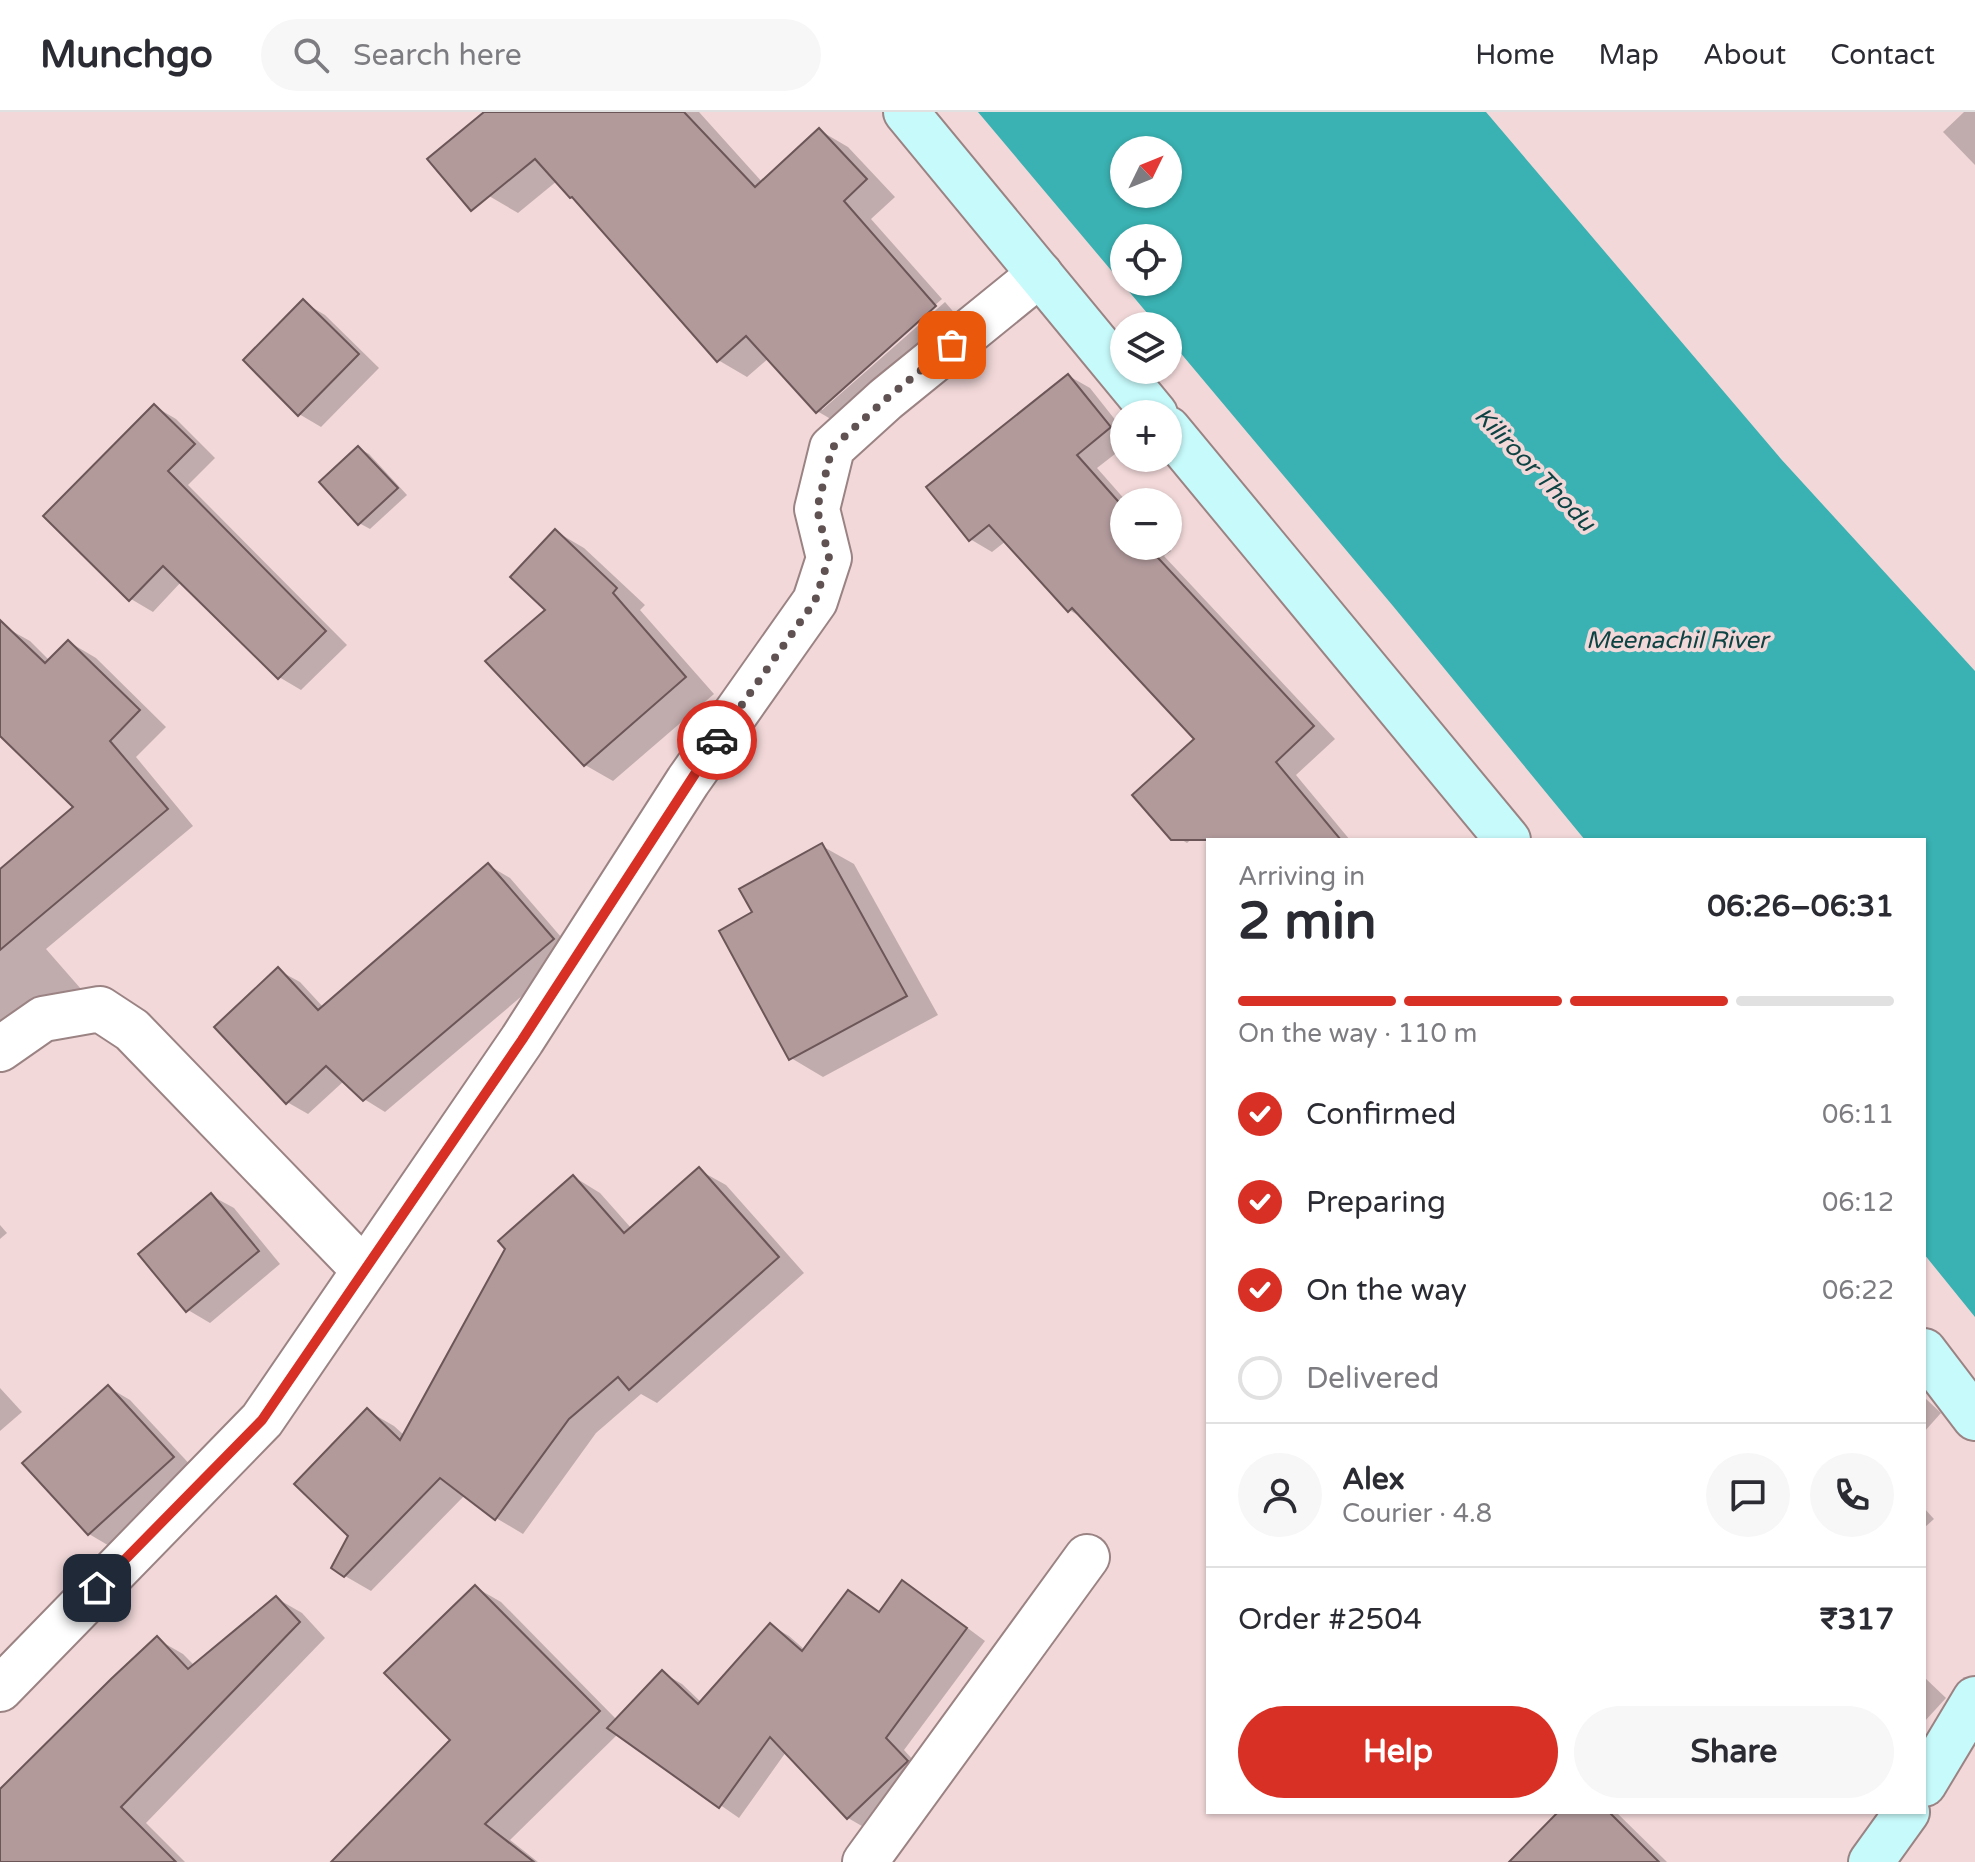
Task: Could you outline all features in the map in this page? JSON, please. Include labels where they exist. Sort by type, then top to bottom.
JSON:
[{"type":"main road","points":[[906,112],[1144,400]]},
{"type":"main road","points":[[1182,446],[1506,838]]},
{"type":"main road","points":[[1926,1354],[1975,1418]]},
{"type":"main road","points":[[1926,1781],[1975,1699]]},
{"type":"main road","points":[[1871,1862],[1906,1814]]},
{"type":"street","points":[[0,1689],[262,1420],[522,1040],[688,781],[815,601],[829,558],[817,509],[832,448],[886,399],[1040,274]]},
{"type":"street","points":[[0,1049],[43,1019],[100,1009],[132,1030],[364,1270]]},
{"type":"street","points":[[865,1862],[1087,1557]]},
{"type":"water","name":"Meenachil River","points":[[978,112],[1486,112],[1781,459],[1975,671],[1975,1317],[1926,1256],[1926,838],[1583,838],[1182,355],[1182,312],[1146,312],[1133,296],[1182,296],[1182,224],[1110,224],[1110,269]]},
{"type":"building","points":[[484,112],[684,112],[755,187],[819,128],[867,179],[844,201],[936,306],[816,413],[746,336],[717,362],[535,159],[471,211],[427,159]]},
{"type":"building","points":[[303,299],[359,354],[298,416],[243,360]]},
{"type":"building","points":[[1068,374],[1110,426],[1077,455],[1110,492],[1110,560],[1160,560],[1314,726],[1276,762],[1339,838],[1171,840],[1132,795],[1194,739],[1072,608],[1068,612],[989,525],[969,541],[926,487]]},
{"type":"building","points":[[154,404],[195,444],[168,471],[326,631],[278,679],[163,566],[129,601],[43,516]]},
{"type":"building","points":[[358,446],[398,488],[358,525],[319,482]]},
{"type":"building","points":[[555,529],[617,588],[613,593],[686,677],[584,766],[485,661],[545,610],[510,577]]},
{"type":"building","points":[[0,620],[45,663],[68,640],[140,710],[110,741],[168,809],[0,950],[0,869],[73,807],[0,736]]},
{"type":"building","points":[[822,843],[907,996],[789,1060],[719,931],[752,912],[739,889]]},
{"type":"building","points":[[488,863],[554,939],[363,1101],[326,1066],[286,1104],[214,1027],[278,967],[318,1010]]},
{"type":"building","points":[[699,1167],[779,1257],[629,1390],[618,1377],[569,1419],[495,1520],[440,1478],[344,1577],[331,1568],[348,1536],[294,1484],[367,1408],[400,1440],[505,1249],[498,1241],[573,1175],[624,1233]]},
{"type":"building","points":[[211,1193],[259,1251],[186,1312],[138,1254]]},
{"type":"building","points":[[108,1385],[174,1457],[88,1535],[22,1463]]},
{"type":"building","points":[[902,1580],[967,1628],[886,1738],[908,1761],[847,1819],[770,1737],[719,1808],[607,1728],[662,1670],[698,1704],[770,1623],[802,1651],[848,1590],[879,1612]]},
{"type":"building","points":[[475,1585],[600,1711],[485,1824],[534,1862],[331,1862],[450,1740],[384,1673]]},
{"type":"building","points":[[276,1596],[300,1622],[121,1807],[176,1862],[0,1862],[0,1789],[111,1679],[157,1636],[188,1669]]},
{"type":"building","points":[[1556,1814],[1611,1814],[1659,1862],[1509,1862]]},
{"type":"way so far","points":[[717,740],[815,601],[829,558],[817,509],[832,448],[952,345]]},
{"type":"route","points":[[97,1588],[262,1420],[522,1040],[717,740]]},
{"type":"water label","name":"Kiliroor Thodu","points":[[1535,469]]}]
